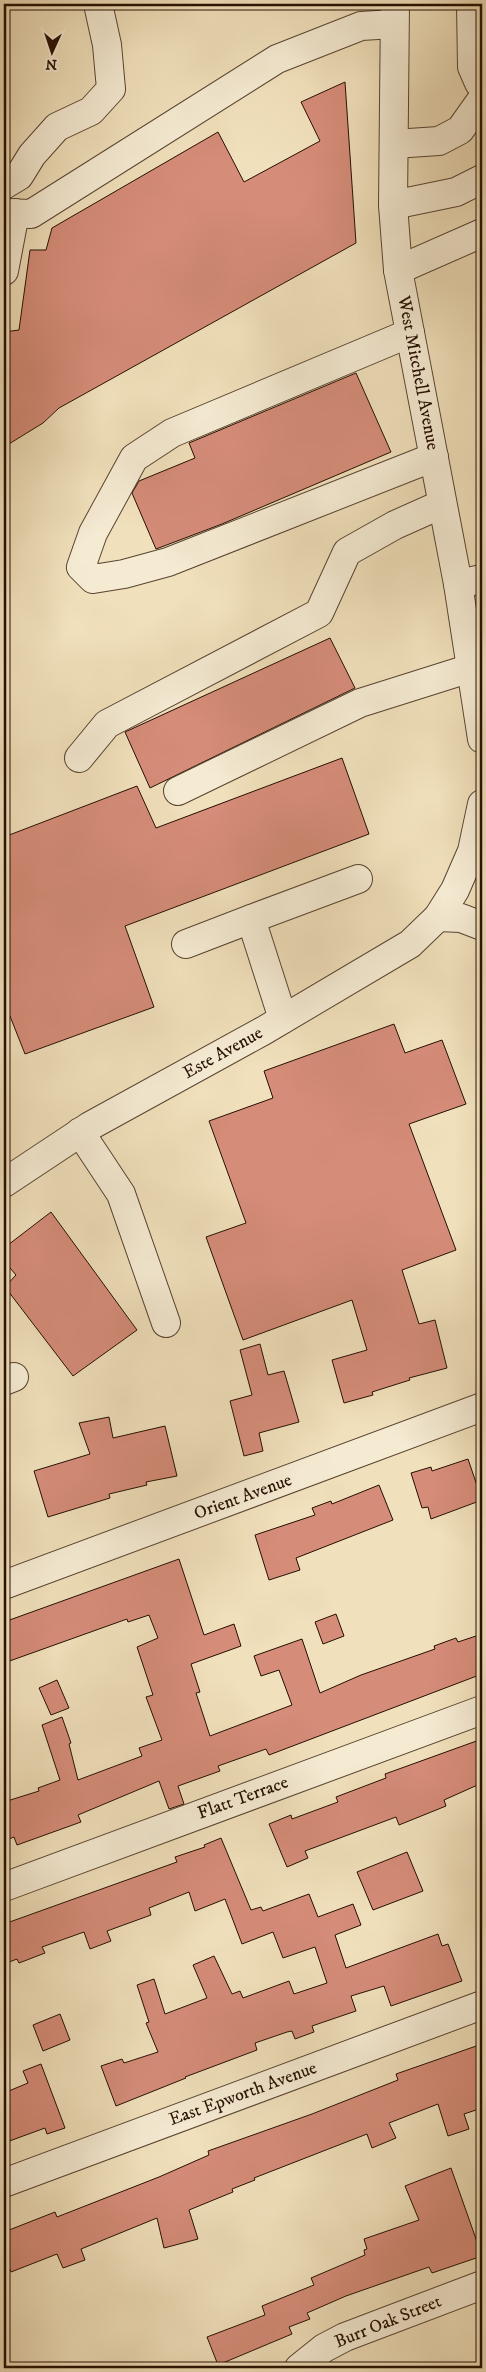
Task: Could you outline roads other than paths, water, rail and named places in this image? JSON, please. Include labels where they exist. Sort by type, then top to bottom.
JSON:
[{"type":"street","points":[[4,184],[19,176],[32,155],[57,127],[91,111],[111,89],[107,45],[98,4]]},
{"type":"street","points":[[471,4],[472,67],[479,83],[482,84]]},
{"type":"street","points":[[4,271],[10,213],[31,214],[277,59],[394,14]]},
{"type":"street","name":"West Mitchell Avenue","points":[[394,14],[393,205],[398,270],[442,504],[470,581],[471,668],[482,739]]},
{"type":"street","points":[[394,144],[439,141],[460,130],[482,99]]},
{"type":"street","points":[[393,205],[456,192],[482,179]]},
{"type":"street","points":[[398,270],[482,233]]},
{"type":"street","points":[[410,333],[172,432],[134,458],[93,533],[81,567],[94,579],[124,574],[168,562],[434,457]]},
{"type":"street","points":[[79,758],[107,724],[319,613],[347,552],[395,525],[442,504]]},
{"type":"street","points":[[178,791],[360,703],[471,668]]},
{"type":"street","points":[[482,804],[472,851],[455,890],[438,916],[461,918],[482,926]]},
{"type":"street","points":[[186,944],[358,879]]},
{"type":"street","name":"Este Avenue","points":[[4,1183],[80,1132],[283,1019],[410,944],[438,916]]},
{"type":"street","points":[[251,920],[283,1019]]},
{"type":"street","points":[[80,1132],[121,1194],[166,1323]]},
{"type":"street","name":"Orient Avenue","points":[[4,1585],[482,1407]]},
{"type":"street","name":"Flatt Terrace","points":[[4,1887],[482,1710]]},
{"type":"street","name":"East Epworth Avenue","points":[[4,2183],[482,2005]]},
{"type":"street","name":"Burr Oak Street","points":[[299,2368],[324,2348],[345,2337],[482,2286]]}]
